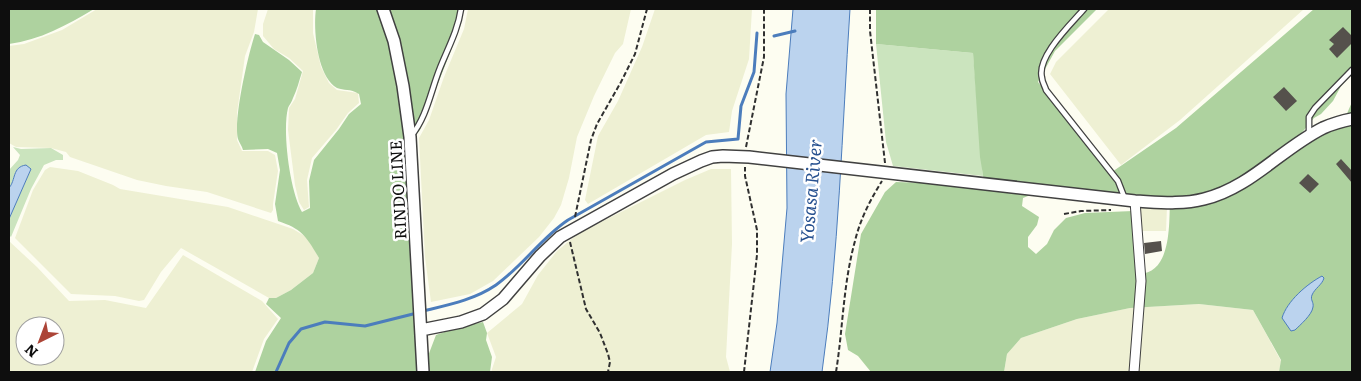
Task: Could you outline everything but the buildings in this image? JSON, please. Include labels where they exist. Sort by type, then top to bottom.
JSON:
[{"type":"street","name":"RINDO LINE","points":[[384,9],[394,41],[410,137],[423,372]]},
{"type":"street","points":[[421,330],[461,322],[483,314],[503,299],[540,256],[560,237],[700,161],[723,156],[747,156],[1132,203],[1179,203],[1204,199],[1240,184],[1324,127],[1352,119]]},
{"type":"street","points":[[1132,203],[1141,281],[1134,372]]},
{"type":"lane","points":[[410,137],[419,127],[439,69],[459,23],[461,9]]},
{"type":"lane","points":[[1084,9],[1058,38],[1044,59],[1041,77],[1046,90],[1118,181],[1132,203]]},
{"type":"lane","points":[[1310,136],[1309,117],[1314,108],[1352,70]]},
{"type":"path","points":[[608,372],[610,362],[608,354],[600,333],[586,309],[570,230],[591,140],[597,124],[621,82],[634,54],[647,9]]},
{"type":"path","points":[[744,372],[757,254],[754,211],[745,176],[764,56],[764,9]]},
{"type":"path","points":[[836,372],[847,280],[854,242],[864,214],[887,173],[882,149],[870,30],[870,9]]},
{"type":"path","points":[[1064,214],[1132,203]]},
{"type":"green space","points":[[9,9],[94,9],[42,35],[9,44]]},
{"type":"green space","points":[[97,9],[258,9],[254,32],[245,56],[237,113],[237,140],[242,151],[268,151],[275,155],[278,171],[271,213],[207,192],[137,180],[70,157],[66,152],[51,148],[16,147],[9,143],[9,46],[24,44],[62,30]]},
{"type":"green space","points":[[268,9],[313,9],[313,33],[321,67],[329,83],[337,90],[358,93],[359,103],[348,113],[312,158],[307,180],[309,207],[304,210],[299,202],[295,185],[288,130],[289,108],[295,99],[303,71],[289,58],[274,49],[263,36],[263,24]]},
{"type":"green space","points":[[316,9],[463,9],[460,27],[420,130],[408,145],[428,356],[436,335],[483,322],[487,333],[486,340],[492,357],[490,372],[255,372],[266,341],[281,318],[266,304],[269,298],[276,298],[291,290],[313,273],[319,258],[303,234],[293,227],[278,221],[275,204],[280,170],[277,153],[268,149],[243,150],[238,139],[237,130],[239,103],[255,34],[259,35],[263,42],[289,60],[302,72],[296,92],[288,108],[286,131],[288,161],[294,191],[302,212],[310,208],[309,181],[314,160],[349,114],[361,104],[359,94],[337,88],[325,74],[316,40]]},
{"type":"green space","points":[[468,9],[631,9],[623,44],[615,53],[577,137],[569,178],[561,205],[554,218],[539,237],[493,281],[470,294],[431,302],[425,257],[419,138],[429,120],[464,29]]},
{"type":"green space","points":[[655,9],[752,9],[749,59],[732,111],[729,132],[706,135],[588,204],[585,200],[598,136],[618,101],[642,47]]},
{"type":"green space","points":[[876,9],[1097,9],[1055,51],[1038,82],[1109,174],[1176,128],[1314,9],[1352,9],[1352,74],[1341,86],[1333,101],[1321,114],[1314,118],[1300,135],[1302,145],[1342,125],[1352,102],[1352,372],[1279,372],[1281,360],[1253,310],[1199,304],[1130,308],[1077,319],[1021,338],[1007,354],[1004,372],[871,372],[858,356],[848,350],[845,334],[861,234],[885,192],[896,182],[985,187],[980,157],[973,53],[876,44]],"holes":[[[1048,188],[1170,200],[1168,233],[1163,256],[1158,265],[1150,271],[1139,274],[1133,211],[1085,213],[1066,218],[1054,230],[1047,244],[1036,254],[1028,247],[1028,237],[1037,225],[1039,217],[1022,206],[1023,198]]]},
{"type":"green space","points":[[1109,9],[1304,9],[1180,120],[1121,165],[1050,74],[1056,62]]},
{"type":"green space","points":[[876,44],[973,53],[983,176],[893,166],[886,142]]},
{"type":"green space","points":[[13,147],[21,149],[51,148],[63,155],[63,160],[56,160],[44,165],[31,189],[11,237],[9,235],[9,219],[31,169],[21,166],[16,171],[9,188],[9,170],[20,155]]},
{"type":"green space","points":[[50,167],[78,171],[120,189],[228,207],[293,229],[308,238],[319,258],[313,273],[291,290],[276,298],[269,298],[181,248],[161,272],[144,300],[139,301],[115,296],[71,294],[15,238],[33,190],[45,170]]},
{"type":"green space","points":[[711,169],[731,169],[732,244],[726,357],[730,372],[491,372],[496,357],[487,333],[522,304],[538,275],[557,251],[579,233]]},
{"type":"green space","points":[[1167,207],[1166,231],[1140,231],[1138,208]]},
{"type":"green space","points":[[9,241],[69,301],[105,300],[146,308],[183,255],[262,301],[278,319],[264,339],[252,372],[9,372]]},
{"type":"green space","points":[[1199,304],[1253,310],[1281,361],[1279,372],[1004,372],[1007,354],[1021,338],[1077,319],[1130,308]]},
{"type":"water","name":"Yosasa River","points":[[793,9],[850,9],[836,236],[822,372],[770,372],[777,323],[787,208],[786,94]]},
{"type":"water","points":[[26,165],[31,169],[9,219],[9,188],[18,168]]},
{"type":"water","points":[[1322,276],[1323,280],[1311,298],[1312,310],[1306,320],[1295,330],[1291,331],[1282,318],[1288,305],[1298,294]]},
{"type":"waterway","points":[[774,36],[795,31]]},
{"type":"waterway","points":[[423,311],[479,295],[506,277],[549,235],[568,220],[706,142],[738,139],[741,106],[754,72],[757,33]]},
{"type":"waterway","points":[[276,372],[289,343],[301,329],[325,322],[365,326],[417,313]]}]
